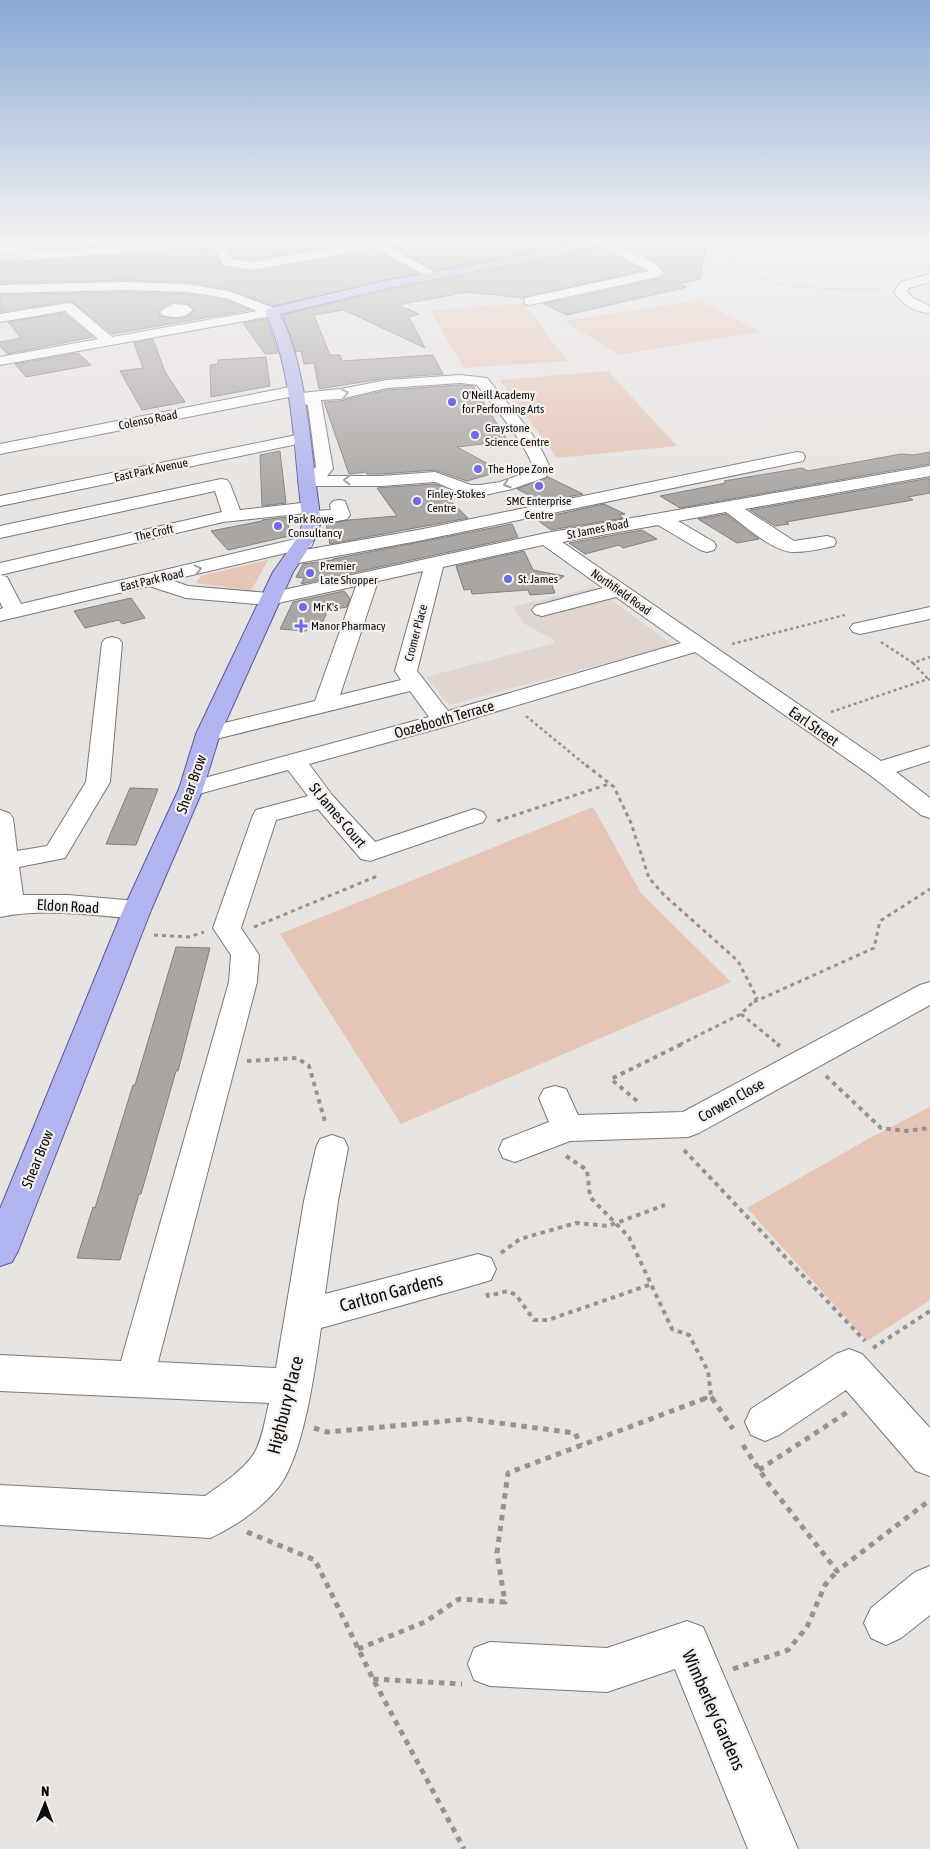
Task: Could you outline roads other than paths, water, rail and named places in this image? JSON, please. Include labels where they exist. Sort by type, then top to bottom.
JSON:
[{"type":"main road","name":"Shear Brow","points":[[0,1251],[132,922],[191,789],[208,734],[283,572],[309,534],[310,512],[296,395],[283,334],[279,326]]},
{"type":"street","points":[[91,326],[109,341]]},
{"type":"street","points":[[0,361],[191,326]]},
{"type":"street","name":"Colenso Road","points":[[0,449],[296,395],[340,394],[387,384],[460,379],[482,382],[519,428],[542,468],[540,473],[501,486],[480,490],[465,488],[435,477],[381,481],[341,480],[306,482]]},
{"type":"street","points":[[296,395],[315,402],[325,469],[306,482]]},
{"type":"street","name":"East Park Avenue","points":[[0,501],[301,439]]},
{"type":"street","name":"East Park Road","points":[[8,614],[151,580],[299,551],[355,548],[797,457]]},
{"type":"street","name":"St James Road","points":[[151,580],[186,592],[269,600],[554,538],[660,518],[726,498],[930,471]]},
{"type":"street","points":[[701,476],[782,543],[793,547],[827,542]]},
{"type":"street","points":[[0,532],[221,484],[233,516]]},
{"type":"street","name":"The Croft","points":[[0,569],[233,516],[310,512],[341,515],[339,505]]},
{"type":"street","name":"Northfield Road","points":[[533,512],[554,538],[618,590],[701,648]]},
{"type":"street","points":[[660,518],[706,546]]},
{"type":"street","name":"Cromer Place","points":[[434,565],[406,672],[443,720]]},
{"type":"street","points":[[325,706],[369,578]]},
{"type":"street","points":[[0,581],[8,614]]},
{"type":"street","points":[[542,610],[618,590]]},
{"type":"street","points":[[854,621],[930,613]]},
{"type":"street","points":[[4,849],[56,852],[98,782],[112,644]]},
{"type":"street","name":"Oozebooth Terrace","points":[[191,789],[701,648]]},
{"type":"street","name":"Earl Street","points":[[701,648],[878,770],[930,810]]},
{"type":"street","points":[[208,734],[415,683]]},
{"type":"street","points":[[878,770],[930,753]]},
{"type":"street","name":"St James Court","points":[[294,761],[323,800],[370,853],[474,817]]},
{"type":"street","points":[[135,1379],[243,982],[245,955],[231,930],[265,815],[323,800]]},
{"type":"street","points":[[0,818],[4,849],[6,907]]},
{"type":"street","name":"Eldon Road","points":[[6,907],[39,903],[132,922]]},
{"type":"street","name":"Corwen Close","points":[[515,1149],[688,1124],[930,992]]},
{"type":"street","points":[[555,1098],[566,1142]]},
{"type":"street","name":"Highbury Place","points":[[0,1505],[210,1517],[242,1495],[269,1466],[282,1432],[288,1402],[304,1316],[320,1201],[332,1148]]},
{"type":"street","name":"Carlton Gardens","points":[[304,1316],[478,1269]]},
{"type":"street","points":[[765,1422],[849,1366],[930,1457]]},
{"type":"street","points":[[0,1373],[135,1379],[288,1402]]},
{"type":"street","points":[[886,1623],[930,1587]]},
{"type":"street","name":"Wimberley Gardens","points":[[490,1664],[607,1670],[687,1642],[774,1849]]},
{"type":"place","name":"O'Neill Academy for Performing Arts","points":[[452,402]]},
{"type":"place","name":"Graystone Science Centre","points":[[475,435]]},
{"type":"place","name":"The Hope Zone","points":[[478,469]]},
{"type":"place","name":"SMC Enterprise Centre","points":[[539,486]]},
{"type":"place","name":"Finley-Stokes Centre","points":[[417,501]]},
{"type":"place","name":"Park Rowe Consultancy","points":[[278,526]]},
{"type":"place","name":"Premier Late Shopper","points":[[310,573]]},
{"type":"place","name":"St. James","points":[[508,579]]},
{"type":"place","name":"Mr K's","points":[[303,607]]},
{"type":"place","name":"Manor Pharmacy","points":[[301,626]]}]
